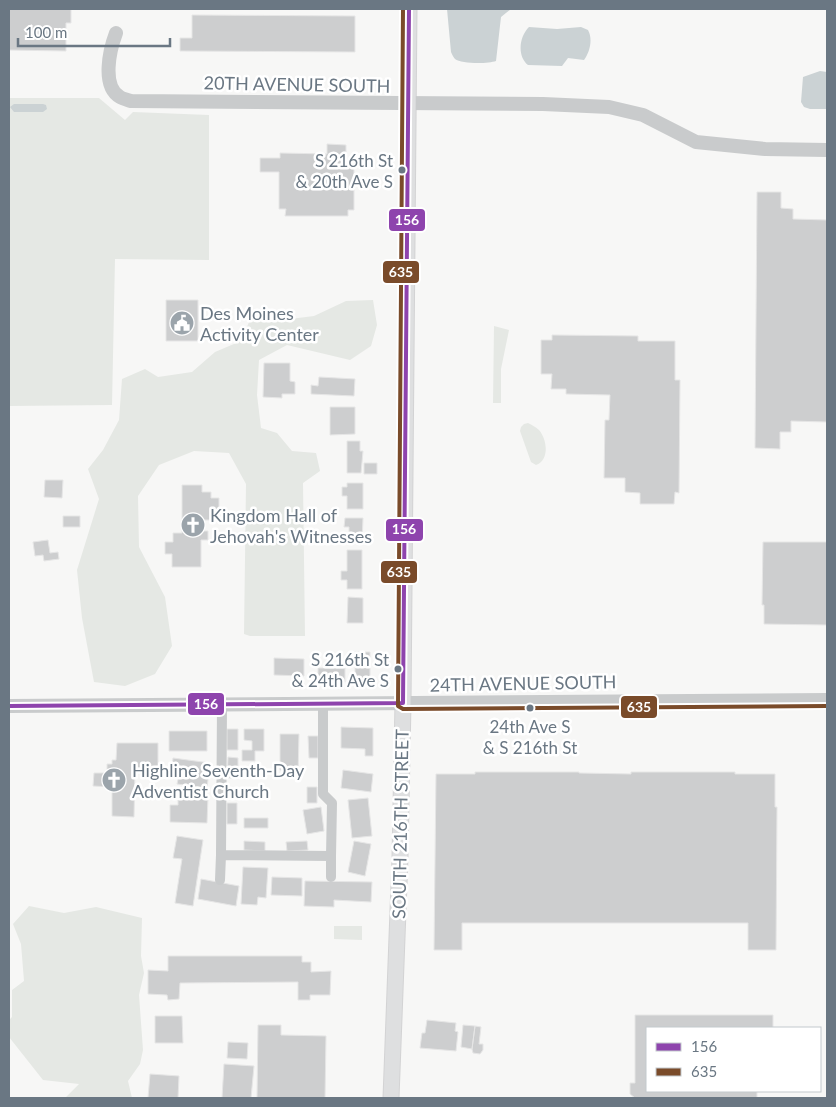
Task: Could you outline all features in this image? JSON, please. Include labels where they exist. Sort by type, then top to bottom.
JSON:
[{"type":"main road","name":"SOUTH 216TH STREET","points":[[391,1098],[400,866],[403,703],[409,9]]},
{"type":"street","name":"20TH AVENUE SOUTH","points":[[116,32],[110,49],[108,70],[113,90],[119,97],[131,101],[543,104],[609,107],[643,115],[696,142],[764,149],[827,150]]},
{"type":"street","name":"24TH AVENUE SOUTH","points":[[9,706],[827,700]]},
{"type":"street","points":[[220,880],[222,704]]},
{"type":"street","points":[[322,704],[323,794],[332,802],[331,877]]},
{"type":"street","points":[[221,855],[331,856]]},
{"type":"shaded area","points":[[447,9],[511,9],[501,17],[496,61],[475,63],[455,59],[451,52]]},
{"type":"shaded area","points":[[529,27],[557,29],[581,27],[588,30],[591,41],[588,53],[584,60],[568,58],[562,66],[528,65],[522,57],[521,41]]},
{"type":"shaded area","points":[[820,71],[827,72],[827,109],[804,107],[801,102],[803,77]]},
{"type":"shaded area","points":[[9,98],[99,98],[125,120],[133,112],[209,115],[209,260],[115,259],[112,405],[9,406]]},
{"type":"shaded area","points":[[14,104],[43,104],[46,105],[47,109],[43,112],[14,112],[10,107]]},
{"type":"shaded area","points":[[373,300],[377,325],[371,346],[350,360],[287,345],[259,360],[257,395],[261,428],[277,433],[292,451],[316,453],[320,471],[303,483],[305,636],[250,636],[244,634],[246,484],[229,453],[194,451],[159,465],[138,496],[139,547],[165,597],[172,646],[155,674],[125,686],[94,682],[82,618],[77,570],[99,499],[88,469],[103,450],[119,420],[122,379],[145,369],[158,377],[192,372],[215,352],[241,341],[252,315],[282,320],[314,316],[346,301]]},
{"type":"shaded area","points":[[494,326],[509,330],[501,369],[501,403],[493,403]]},
{"type":"shaded area","points":[[528,423],[542,434],[546,449],[544,459],[536,465],[531,462],[520,431],[524,424]]},
{"type":"shaded area","points":[[29,906],[64,913],[96,907],[142,918],[141,956],[144,973],[139,995],[143,1050],[140,1064],[128,1081],[132,1098],[65,1098],[79,1084],[43,1080],[9,1037],[9,1020],[12,1017],[12,990],[24,981],[21,944],[13,924]]},
{"type":"shaded area","points":[[334,926],[362,926],[362,940],[334,939]]},
{"type":"building","points":[[9,9],[71,9],[71,23],[66,23],[66,51],[9,50]]},
{"type":"building","points":[[192,15],[355,16],[355,52],[180,51],[180,38],[192,38]]},
{"type":"building","points":[[327,144],[346,145],[346,163],[354,163],[354,210],[348,210],[348,216],[285,216],[286,209],[279,209],[279,172],[260,172],[260,158],[280,158],[280,153],[327,154]]},
{"type":"building","points":[[757,192],[781,192],[781,208],[793,209],[793,219],[827,220],[827,422],[791,421],[791,432],[780,432],[780,449],[755,448]]},
{"type":"building","name":"Des Moines Activity Center","points":[[166,300],[198,300],[198,341],[166,341]]},
{"type":"building","points":[[552,335],[638,336],[638,341],[675,341],[675,380],[680,380],[679,493],[675,492],[674,504],[640,504],[640,493],[625,492],[625,478],[604,478],[605,420],[609,420],[610,395],[566,394],[566,389],[551,389],[552,374],[541,374],[541,340],[552,340]]},
{"type":"building","points":[[264,363],[290,363],[290,381],[295,382],[295,394],[282,394],[282,398],[263,397]]},
{"type":"building","points":[[319,377],[355,379],[354,396],[311,394],[311,385],[318,386]]},
{"type":"building","points":[[330,407],[355,407],[355,434],[330,435]]},
{"type":"building","points":[[347,441],[360,441],[360,451],[363,451],[361,473],[347,473]]},
{"type":"building","points":[[364,463],[377,463],[377,474],[364,474]]},
{"type":"building","points":[[45,480],[63,480],[62,498],[44,497]]},
{"type":"building","points":[[347,483],[363,483],[363,509],[347,509],[347,496],[342,496],[342,487],[347,487]]},
{"type":"building","name":"Kingdom Hall of Jehovah's Witnesses","points":[[182,485],[202,485],[202,492],[211,492],[211,498],[219,498],[219,515],[212,515],[212,520],[204,520],[204,531],[208,531],[208,540],[201,540],[201,567],[172,567],[172,554],[165,554],[165,542],[173,542],[173,533],[182,533]]},
{"type":"building","points":[[63,516],[80,516],[80,527],[63,527]]},
{"type":"building","points":[[345,518],[363,518],[362,543],[349,543],[349,527],[344,527]]},
{"type":"building","points":[[48,540],[50,553],[58,552],[59,559],[44,561],[43,555],[35,556],[33,542]]},
{"type":"building","points":[[763,542],[827,542],[827,625],[764,624],[764,605],[762,605]]},
{"type":"building","points":[[347,550],[362,550],[362,589],[347,589],[347,580],[341,580],[341,571],[347,571]]},
{"type":"building","points":[[348,597],[363,598],[363,623],[347,623]]},
{"type":"building","points":[[355,652],[370,652],[370,679],[355,680]]},
{"type":"building","points":[[274,658],[304,659],[304,676],[274,675]]},
{"type":"building","points":[[318,668],[345,668],[345,682],[318,681]]},
{"type":"building","points":[[341,727],[373,728],[373,756],[365,756],[365,749],[341,748]]},
{"type":"building","points":[[227,729],[238,729],[238,750],[227,750]]},
{"type":"building","points":[[244,729],[264,729],[264,751],[255,751],[255,761],[242,761],[242,750],[252,750],[252,741],[244,740]]},
{"type":"building","points":[[169,731],[207,731],[207,751],[169,751]]},
{"type":"building","points":[[280,734],[299,734],[298,778],[289,778],[289,770],[280,770]]},
{"type":"building","points":[[308,736],[318,736],[318,758],[309,758]]},
{"type":"building","name":"Highline Seventh-Day Adventist Church","points":[[117,743],[158,743],[158,768],[135,768],[134,817],[112,816],[112,787],[93,786],[94,773],[107,773],[107,764],[112,764],[112,760],[116,760]]},
{"type":"building","points":[[228,757],[238,758],[238,778],[227,778]]},
{"type":"building","points":[[173,758],[210,763],[207,788],[177,784],[179,775],[171,774]]},
{"type":"building","points":[[343,770],[373,774],[371,792],[341,788]]},
{"type":"building","points":[[475,772],[631,774],[631,772],[735,772],[735,774],[775,774],[775,807],[777,807],[776,950],[748,950],[748,923],[462,923],[462,950],[434,950],[436,774],[475,774]]},
{"type":"building","points":[[307,787],[317,787],[317,803],[307,803]]},
{"type":"building","points":[[178,797],[208,797],[207,823],[170,822],[170,805],[178,805]]},
{"type":"building","points":[[368,798],[372,836],[352,838],[348,800]]},
{"type":"building","points":[[227,803],[237,803],[237,824],[227,824]]},
{"type":"building","points":[[321,807],[324,831],[307,834],[303,810]]},
{"type":"building","points":[[244,818],[268,818],[268,828],[244,828]]},
{"type":"building","points":[[177,836],[203,840],[193,906],[175,903],[182,859],[173,858]]},
{"type":"building","points":[[244,841],[265,842],[265,851],[244,850]]},
{"type":"building","points":[[307,841],[308,850],[287,851],[286,842]]},
{"type":"building","points":[[354,841],[371,844],[365,876],[348,872]]},
{"type":"building","points":[[243,867],[268,868],[266,898],[258,897],[257,905],[241,904]]},
{"type":"building","points":[[272,877],[302,878],[302,896],[271,895]]},
{"type":"building","points":[[201,879],[239,886],[236,906],[198,899]]},
{"type":"building","points":[[305,881],[372,882],[371,902],[334,900],[334,907],[304,906]]},
{"type":"building","points":[[168,956],[302,956],[302,962],[311,962],[311,972],[331,971],[330,995],[310,995],[310,1000],[298,1000],[298,982],[180,983],[179,999],[168,1000],[167,995],[148,994],[148,970],[168,971]]},
{"type":"building","points":[[635,1015],[773,1015],[773,1027],[646,1027],[646,1092],[757,1092],[757,1098],[635,1098],[630,1094],[630,1083],[635,1083]]},
{"type":"building","points":[[155,1016],[182,1016],[183,1043],[155,1043]]},
{"type":"building","points":[[427,1020],[456,1023],[455,1031],[458,1032],[456,1051],[420,1048],[422,1033],[425,1033]]},
{"type":"building","points":[[258,1025],[281,1025],[281,1035],[326,1036],[325,1098],[257,1098]]},
{"type":"building","points":[[463,1025],[475,1026],[472,1049],[461,1047]]},
{"type":"building","points":[[475,1026],[481,1027],[479,1044],[483,1044],[483,1050],[480,1054],[473,1053],[472,1049]]},
{"type":"building","points":[[228,1042],[248,1043],[247,1059],[227,1058]]},
{"type":"building","points":[[224,1064],[254,1066],[251,1098],[222,1098]]},
{"type":"building","points":[[150,1074],[179,1076],[178,1098],[148,1098]]},
{"type":"transit line","name":"635","points":[[403,9],[398,706],[403,709],[827,706]]},
{"type":"transit line","name":"156","points":[[403,703],[409,9]]},
{"type":"transit line","name":"156","points":[[9,706],[403,703]]},
{"type":"place","name":"S 216th St & 20th Ave S","points":[[402,170]]},
{"type":"place","name":"Des Moines Activity Center","points":[[182,323]]},
{"type":"place","name":"Kingdom Hall of Jehovah's Witnesses","points":[[193,525]]},
{"type":"place","name":"S 216th St & 24th Ave S","points":[[398,669]]},
{"type":"place","name":"24th Ave S & S 216th St","points":[[530,708]]},
{"type":"place","name":"Highline Seventh-Day Adventist Church","points":[[114,780]]}]
